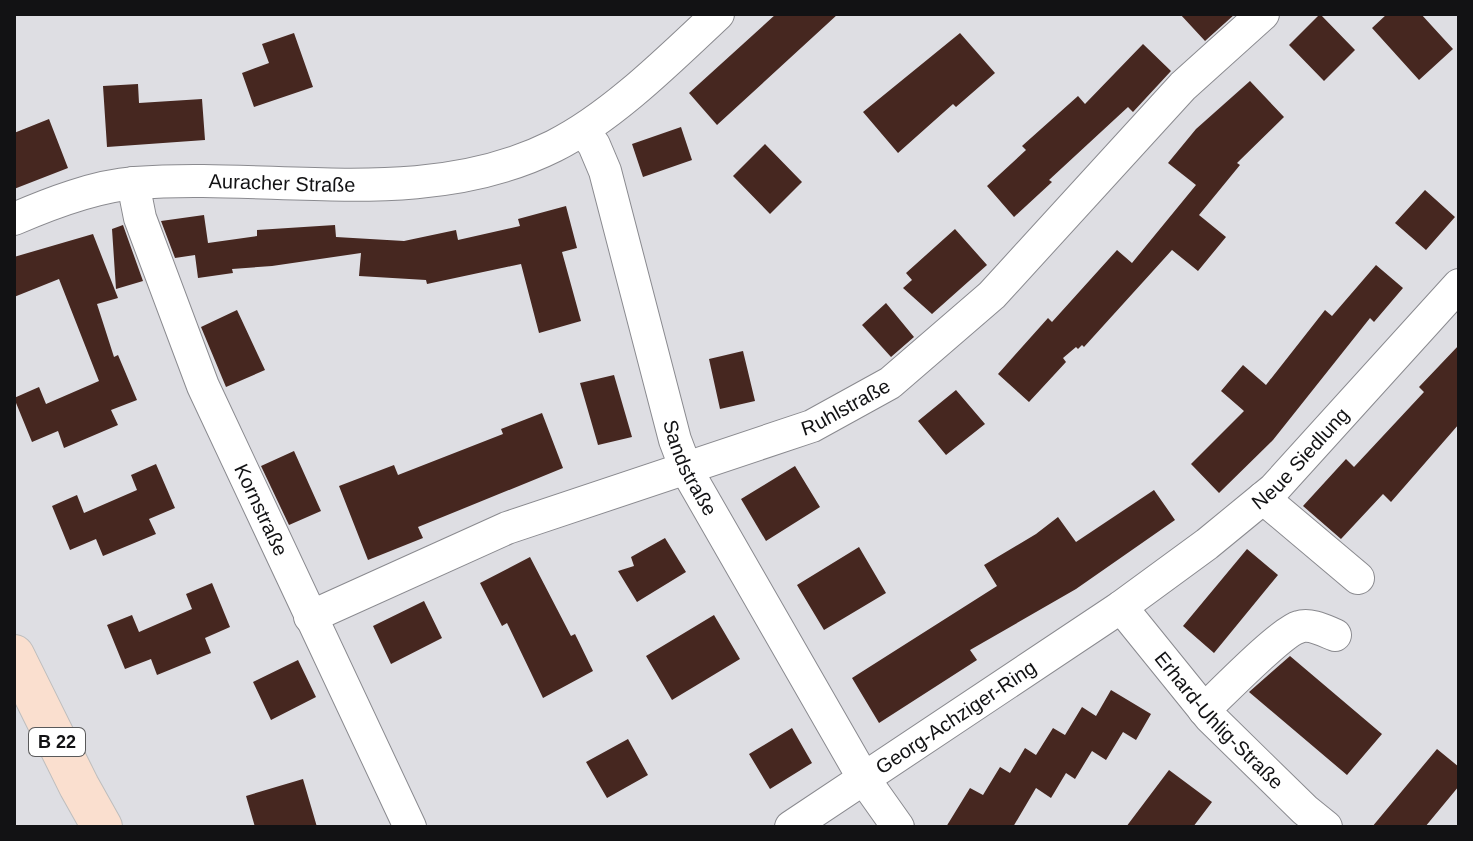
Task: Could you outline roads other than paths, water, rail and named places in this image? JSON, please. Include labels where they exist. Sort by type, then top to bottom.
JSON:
[{"type":"main road","name":"B 22","points":[[14,655],[102,827]]},
{"type":"street","name":"Auracher Straße","points":[[14,219],[76,196],[133,183],[358,185],[427,181],[487,170],[551,148],[583,130],[667,61],[718,14]]},
{"type":"street","name":"Ruhlstraße","points":[[310,617],[507,528],[812,426],[890,383],[992,295],[1183,86],[1263,14]]},
{"type":"street","name":"Sandstraße","points":[[583,130],[594,145],[605,171],[675,440],[686,469],[864,779],[898,827]]},
{"type":"street","name":"Kornstraße","points":[[133,183],[140,218],[203,386],[410,827]]},
{"type":"street","name":"Neue Siedlung","points":[[1121,607],[1263,498],[1459,285]]},
{"type":"street","points":[[1263,498],[1358,578]]},
{"type":"street","name":"Georg-Achziger-Ring","points":[[791,827],[1121,607]]},
{"type":"street","name":"Erhard-Uhlig-Straße","points":[[1121,607],[1204,710],[1326,827]]},
{"type":"street","points":[[1204,710],[1283,637],[1300,626],[1335,635]]}]
